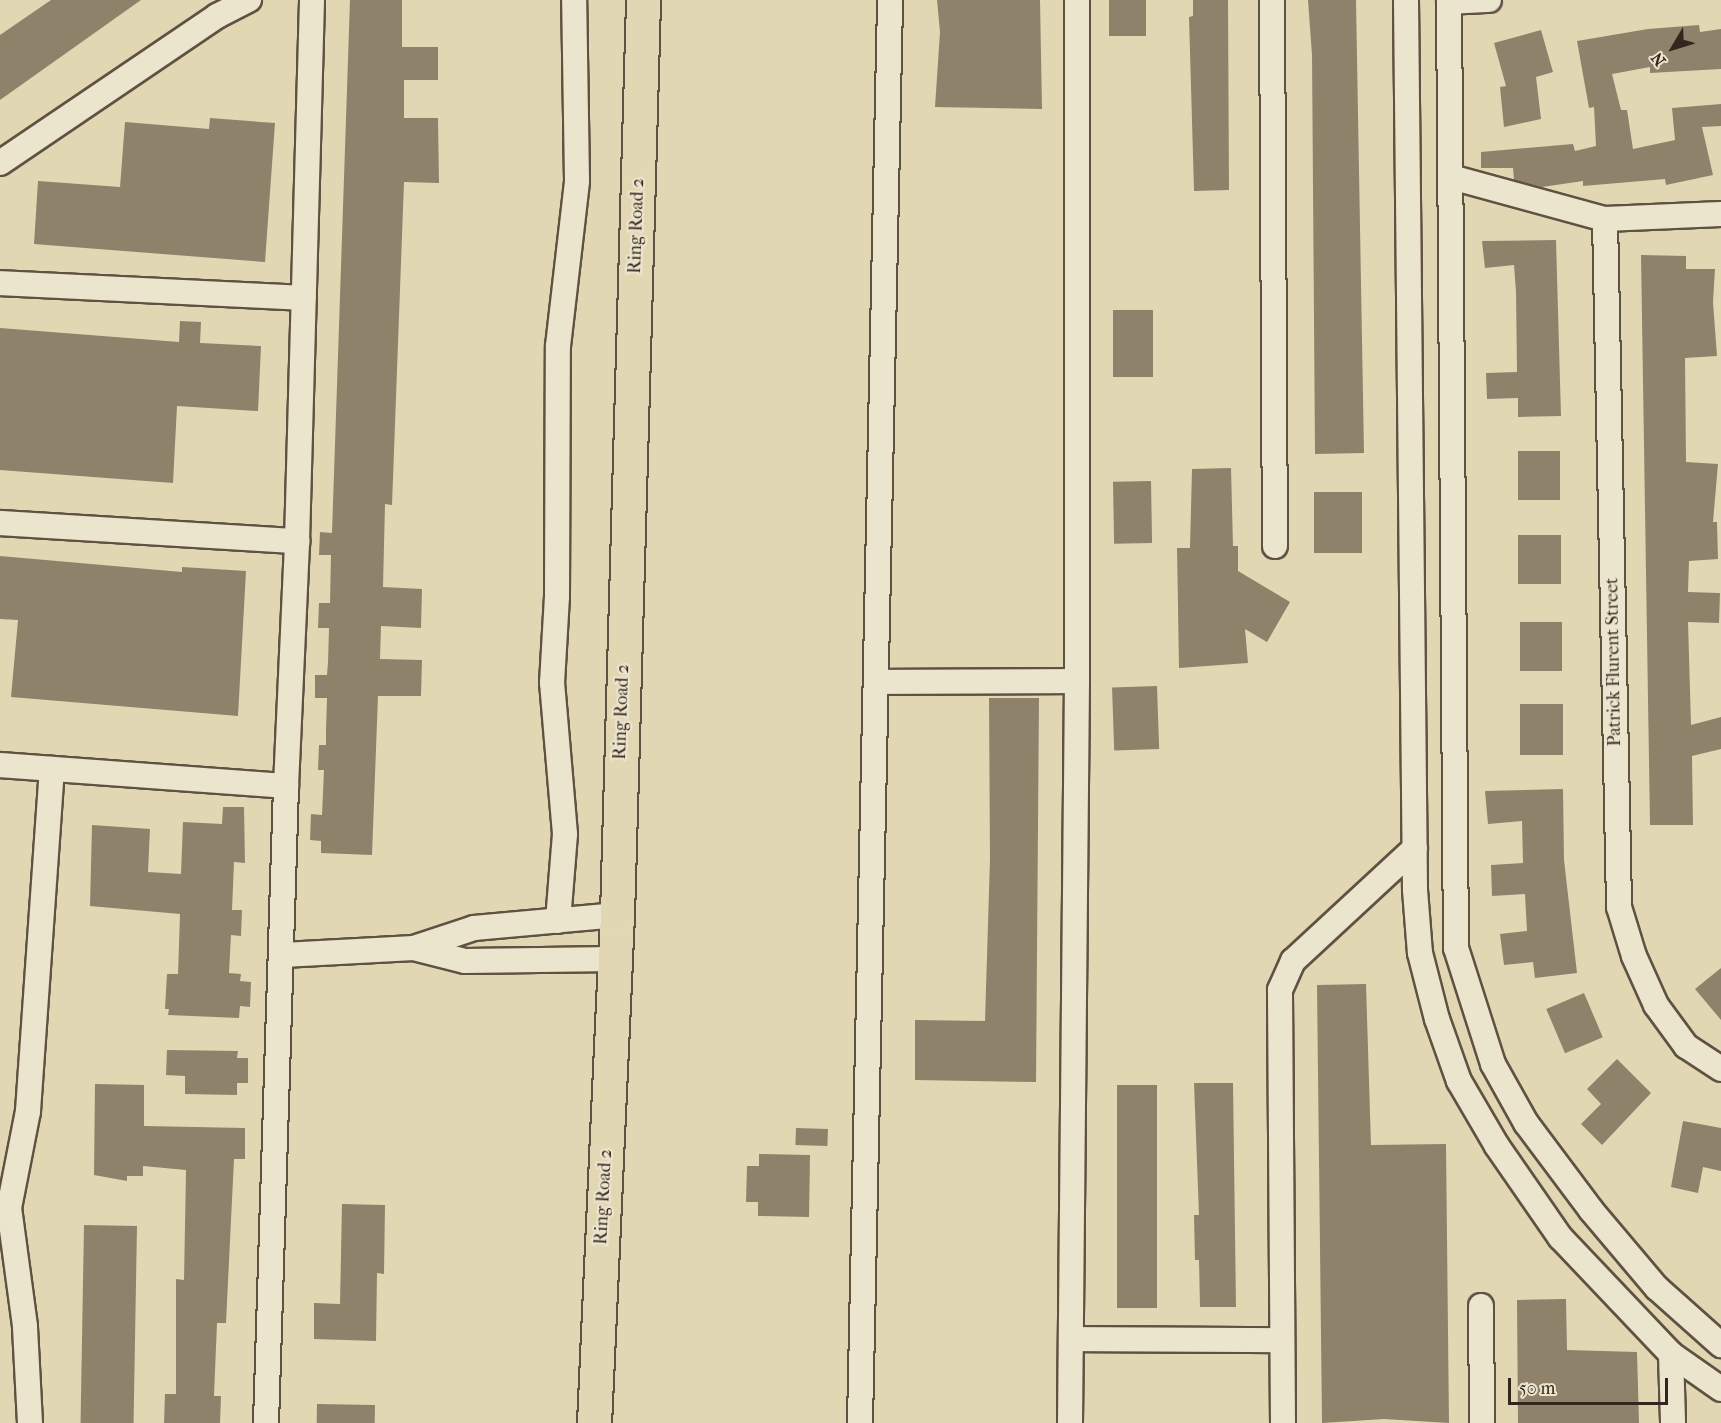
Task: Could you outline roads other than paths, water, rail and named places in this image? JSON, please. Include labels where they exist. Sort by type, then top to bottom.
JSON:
[{"type":"main road","name":"Ring Road 2","points":[[594,1423],[615,959],[643,0]]},
{"type":"street","points":[[0,163],[217,16],[249,0]]},
{"type":"street","points":[[266,1423],[283,955],[286,786],[297,541],[312,0]]},
{"type":"street","points":[[558,921],[565,834],[552,683],[558,597],[558,346],[577,181],[574,0]]},
{"type":"street","points":[[860,1423],[890,0]]},
{"type":"street","points":[[1070,1423],[1077,681],[1077,0]]},
{"type":"street","points":[[1272,0],[1275,546]]},
{"type":"street","points":[[1406,0],[1415,848],[1419,953],[1437,1019],[1459,1081],[1497,1146],[1560,1237],[1671,1354],[1721,1389]]},
{"type":"street","points":[[1489,0],[1449,1],[1456,948],[1493,1064],[1526,1123],[1591,1210],[1657,1288],[1718,1342]]},
{"type":"street","points":[[1451,177],[1605,219],[1721,214]]},
{"type":"street","name":"Patrick Flurent Street","points":[[1605,219],[1619,907],[1634,956],[1656,1005],[1686,1046],[1721,1069]]},
{"type":"street","points":[[0,283],[304,298]]},
{"type":"street","points":[[1412,462],[1451,464]]},
{"type":"street","points":[[0,523],[297,541]]},
{"type":"street","points":[[876,682],[1077,681]]},
{"type":"street","points":[[0,765],[286,786]]},
{"type":"street","points":[[30,1423],[25,1326],[9,1208],[28,1111],[52,769]]},
{"type":"street","points":[[1283,1423],[1280,990],[1293,961],[1415,848]]},
{"type":"street","points":[[283,955],[414,948],[474,928],[616,915]]},
{"type":"street","points":[[414,948],[465,961],[615,959]]},
{"type":"street","points":[[1419,953],[1456,948]]},
{"type":"street","points":[[1481,1306],[1482,1423]]},
{"type":"street","points":[[1071,1339],[1282,1340]]},
{"type":"street","points":[[1671,1354],[1718,1342]]},
{"type":"street","points":[[1671,1354],[1673,1423]]}]
